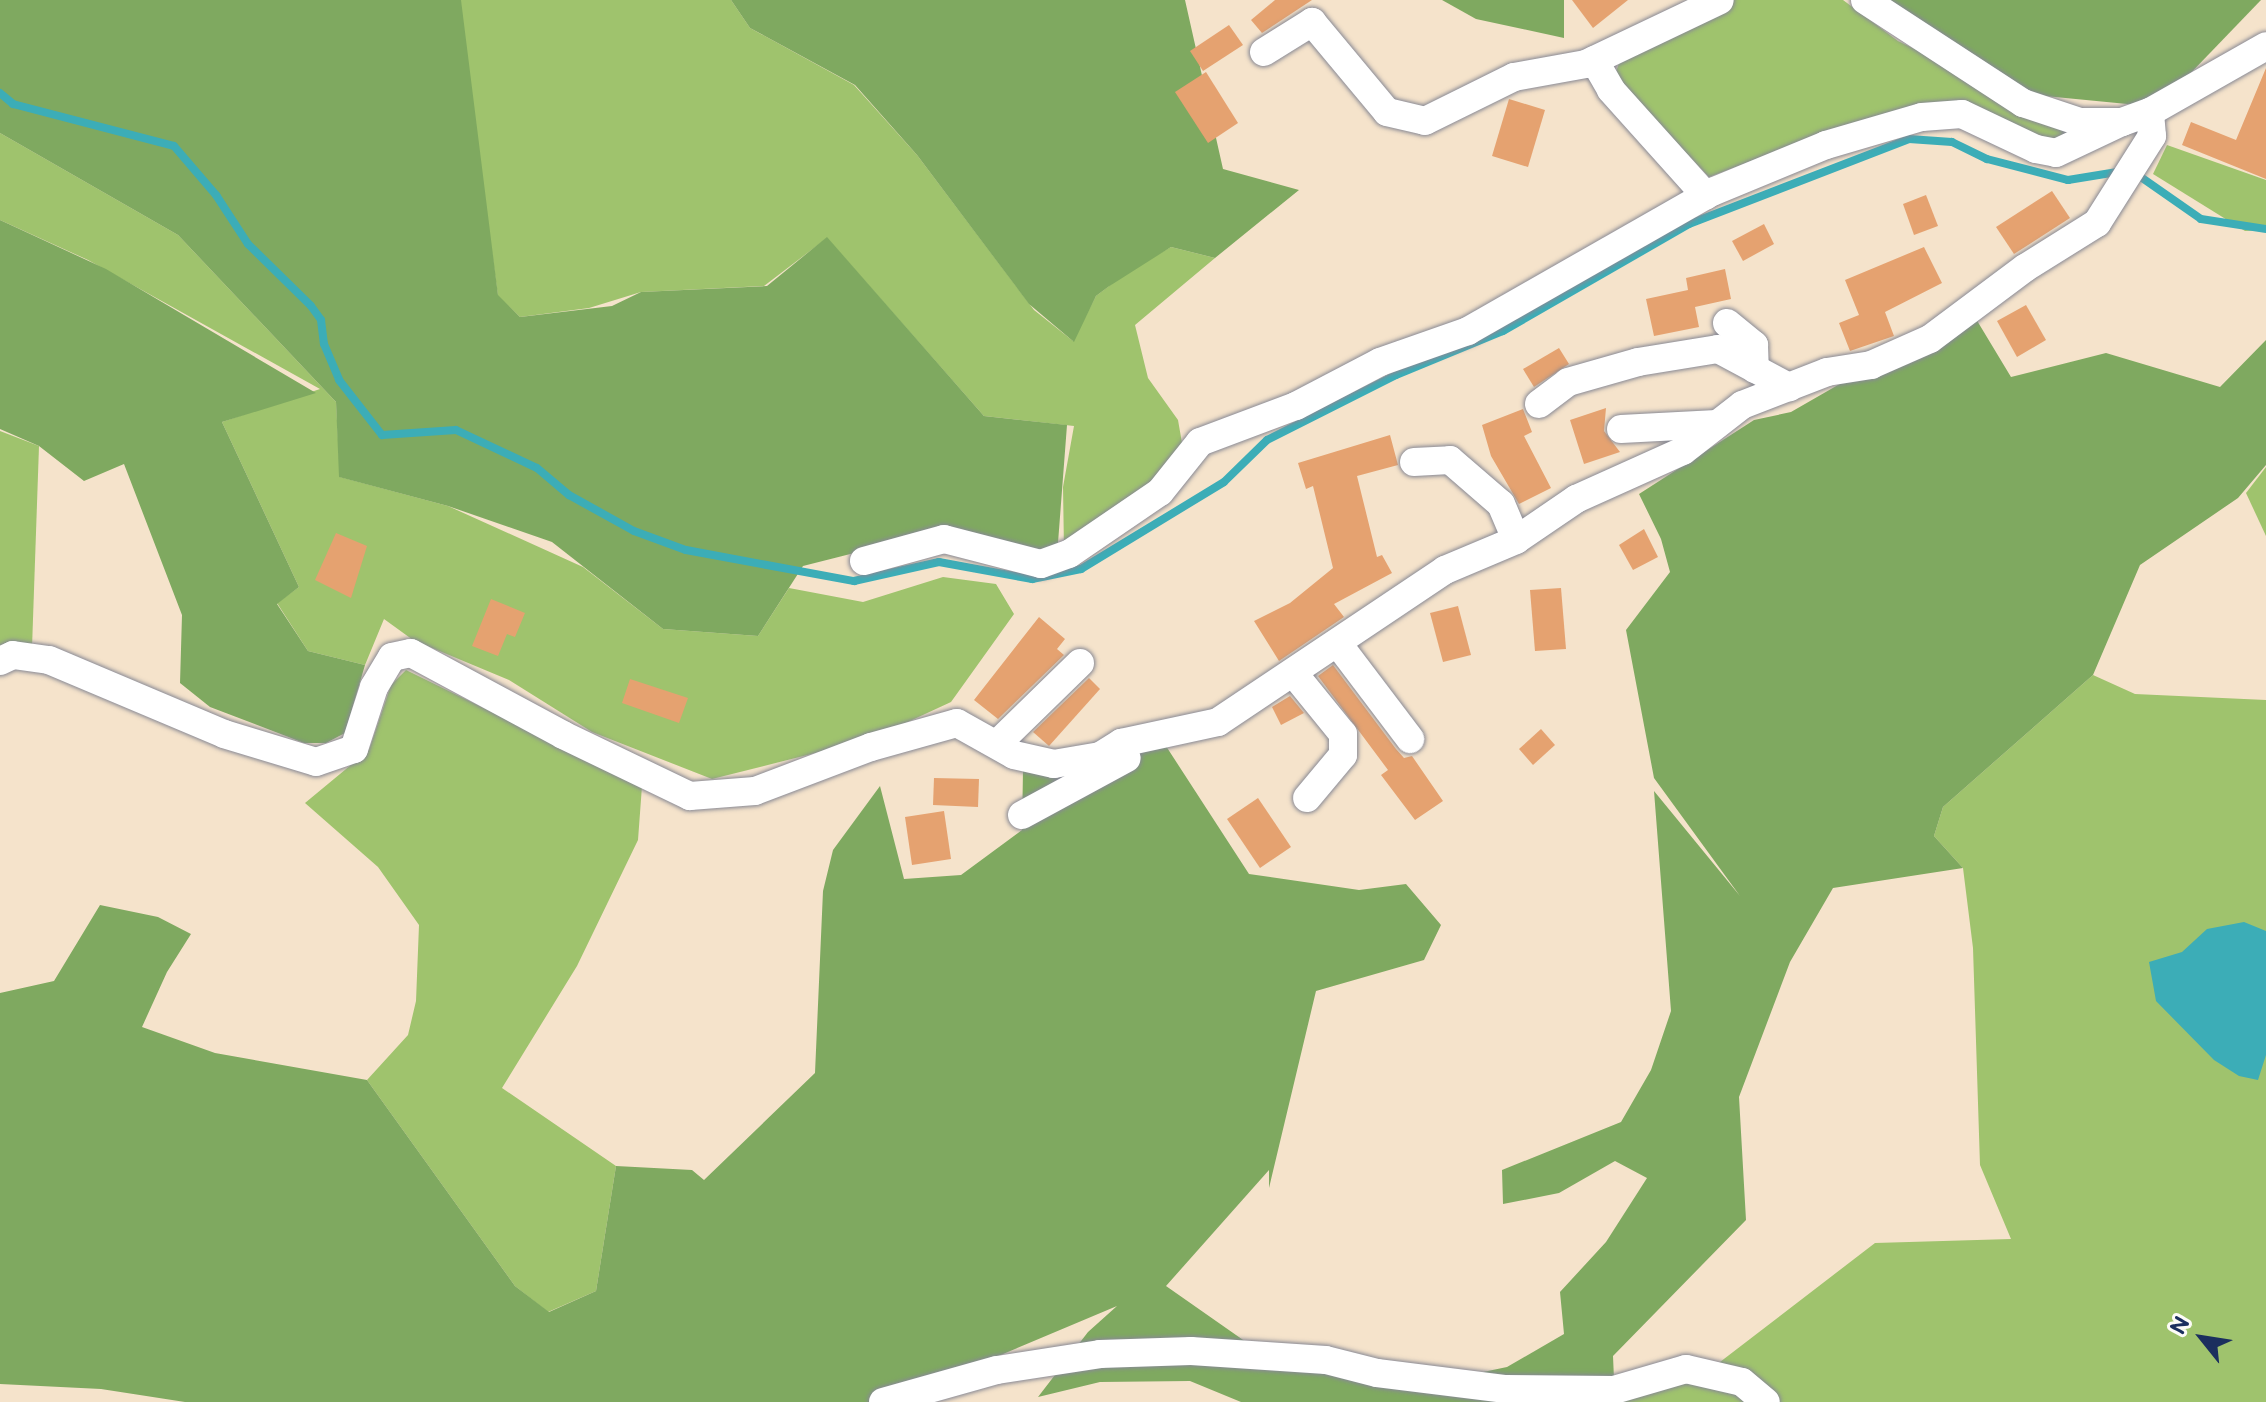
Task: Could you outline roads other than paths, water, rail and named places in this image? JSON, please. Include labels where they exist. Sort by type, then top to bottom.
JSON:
[{"type":"street","points":[[1264,52],[1312,22],[1387,112],[1425,121],[1514,77],[1594,60],[1720,0]]},
{"type":"street","points":[[1865,0],[2023,103],[2080,122],[2122,122]]},
{"type":"street","points":[[864,561],[944,539],[1041,564],[1069,554],[1160,492],[1200,442],[1296,406],[1380,362],[1468,331],[1706,196],[1826,145],[1922,117],[1962,114],[2036,149],[2056,153],[2150,112],[2266,46]]},
{"type":"street","points":[[1594,60],[1611,90],[1706,196]]},
{"type":"street","points":[[0,661],[13,655],[49,660],[224,734],[316,762],[354,749],[374,687],[392,657],[411,653],[563,735],[690,796],[755,791],[871,747],[957,723],[1014,755],[1054,764],[1100,756],[1121,743],[1170,735],[1218,722],[1295,675],[1445,570],[1516,540],[1576,499],[1683,451],[1742,405],[1827,372],[1871,365],[1930,339],[2025,268],[2097,223],[2152,136],[2150,112]]},
{"type":"street","points":[[1727,323],[1754,345],[1755,369]]},
{"type":"street","points":[[1539,404],[1568,382],[1665,358],[1718,349],[1789,387]]},
{"type":"street","points":[[1621,429],[1717,424]]},
{"type":"street","points":[[1414,462],[1450,460],[1501,504],[1516,540]]},
{"type":"street","points":[[1339,645],[1410,739]]},
{"type":"street","points":[[997,744],[1080,663]]},
{"type":"street","points":[[1295,675],[1343,734],[1343,755],[1307,798]]},
{"type":"street","points":[[1022,815],[1170,735]]},
{"type":"street","points":[[883,1402],[997,1370],[1100,1354],[1191,1351],[1326,1360],[1377,1373],[1506,1389],[1614,1390],[1686,1369],[1742,1382],[1766,1402]]},
{"type":"water","points":[[2244,922],[2266,931],[2266,1055],[2258,1080],[2239,1076],[2214,1060],[2156,1001],[2149,962],[2182,952],[2207,929]]},
{"type":"waterway","points":[[0,93],[13,104],[174,146],[216,195],[248,244],[311,306],[321,320],[324,344],[339,380],[382,435],[456,430],[537,468],[569,495],[634,531],[686,550],[854,581],[939,562],[1032,579],[1081,569],[1224,482],[1267,440],[1396,375],[1503,331],[1689,224],[1909,139],[1952,142],[1987,159],[2068,180],[2123,171]]},
{"type":"waterway","points":[[2135,173],[2201,219],[2266,229]]}]
